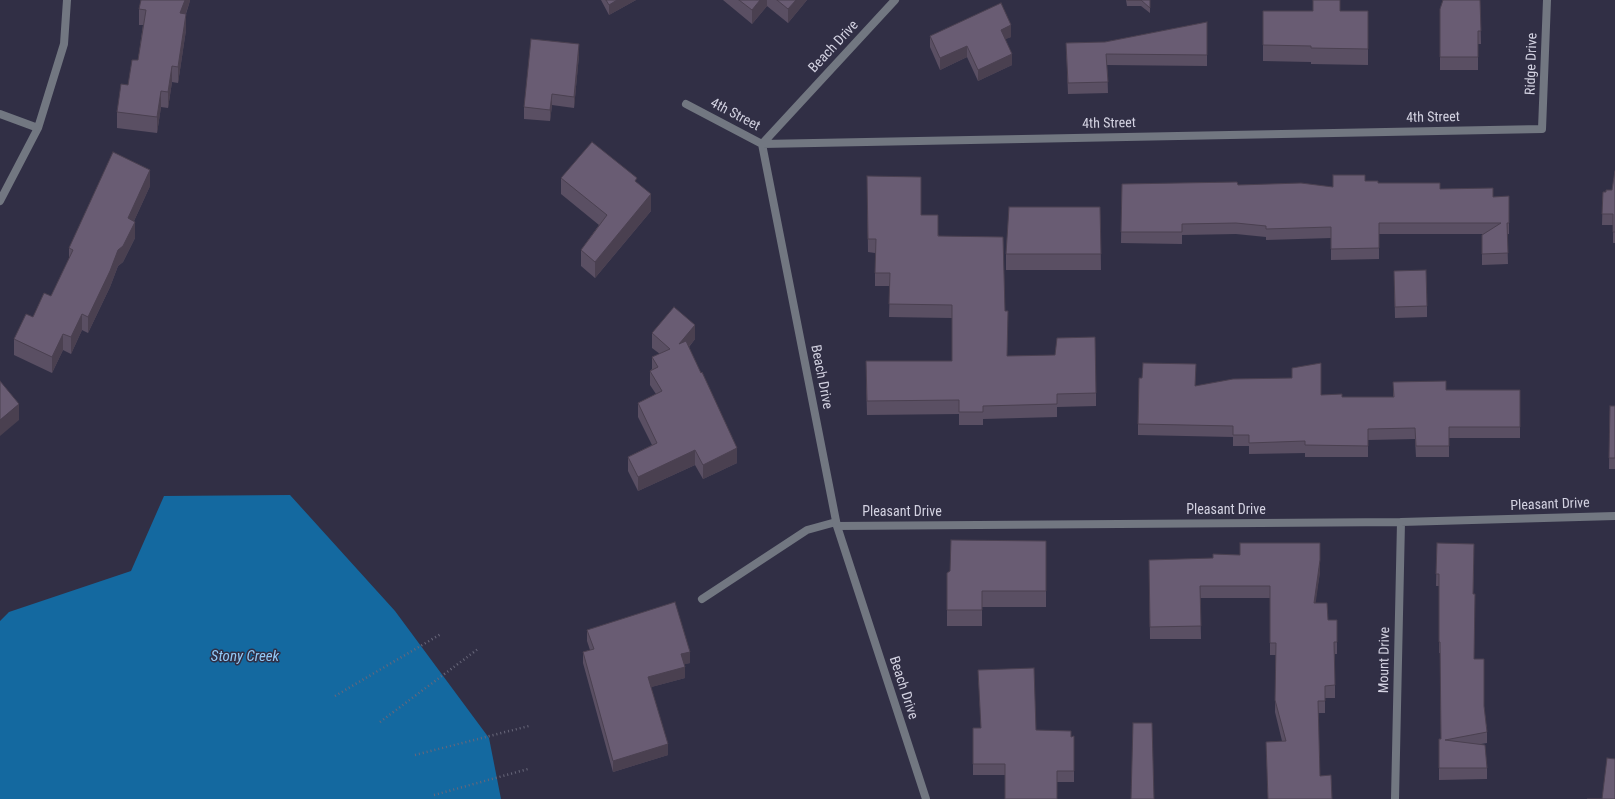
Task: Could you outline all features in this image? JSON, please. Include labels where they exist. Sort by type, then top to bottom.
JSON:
[{"type":"street","points":[[0,202],[38,128],[64,44],[67,0]]},
{"type":"street","name":"Beach Drive","points":[[895,0],[762,144],[836,524],[926,799]]},
{"type":"street","name":"Ridge Drive","points":[[1542,129],[1547,0]]},
{"type":"street","name":"4th Street","points":[[686,104],[762,144],[1542,129]]},
{"type":"street","points":[[0,114],[38,128]]},
{"type":"street","name":"Pleasant Drive","points":[[702,599],[807,530],[836,524],[1401,522],[1615,516]]},
{"type":"street","name":"Mount Drive","points":[[1395,799],[1401,522]]},
{"type":"path","points":[[336,696],[441,634]]},
{"type":"path","points":[[380,722],[478,649]]},
{"type":"path","points":[[416,755],[529,726]]},
{"type":"path","points":[[434,795],[528,770]]},
{"type":"water","name":"Stony Creek","points":[[290,495],[395,611],[489,738],[501,799],[0,799],[0,621],[9,612],[131,571],[164,496]]},
{"type":"building","points":[[141,0],[185,0],[180,13],[186,14],[178,67],[172,66],[168,92],[161,91],[157,117],[117,112],[121,84],[128,85],[132,60],[138,60],[146,10],[139,9]]},
{"type":"building","points":[[606,0],[617,0],[609,5]]},
{"type":"building","points":[[739,0],[760,0],[752,10]]},
{"type":"building","points":[[777,0],[796,0],[788,9]]},
{"type":"building","points":[[1141,0],[1150,0],[1150,8]]},
{"type":"building","points":[[1313,0],[1340,0],[1340,11],[1368,11],[1368,49],[1263,45],[1263,11],[1313,11]]},
{"type":"building","points":[[1443,0],[1480,0],[1481,31],[1478,31],[1478,57],[1440,57],[1440,9]]},
{"type":"building","points":[[1001,3],[1011,25],[1001,30],[1012,54],[978,70],[967,46],[940,58],[930,36]]},
{"type":"building","points":[[1207,22],[1207,55],[1106,54],[1108,82],[1068,83],[1066,43],[1105,42]]},
{"type":"building","points":[[531,39],[579,44],[574,97],[552,94],[550,110],[524,107]]},
{"type":"building","points":[[592,142],[637,178],[635,181],[651,194],[595,262],[581,250],[607,215],[561,178]]},
{"type":"building","points":[[113,152],[150,170],[128,218],[135,222],[123,246],[118,250],[110,271],[88,317],[82,314],[71,337],[63,334],[52,357],[14,339],[26,314],[33,317],[44,293],[51,296],[73,250],[69,248]]},
{"type":"building","points":[[1615,171],[1615,232],[1613,232],[1613,214],[1602,214],[1603,192],[1606,192],[1606,190],[1612,190]]},
{"type":"building","points":[[1333,175],[1365,175],[1365,181],[1378,181],[1378,183],[1440,183],[1440,189],[1493,188],[1493,197],[1509,196],[1509,223],[1507,223],[1508,253],[1482,254],[1482,235],[1501,223],[1379,223],[1379,248],[1331,249],[1331,227],[1266,229],[1266,226],[1236,223],[1182,224],[1182,232],[1121,232],[1122,184],[1237,182],[1238,185],[1301,183],[1333,187]]},
{"type":"building","points":[[867,176],[921,177],[921,215],[938,215],[938,236],[1003,237],[1005,311],[1008,311],[1007,356],[1055,355],[1057,338],[1095,337],[1096,393],[1057,394],[1057,404],[983,406],[983,412],[959,412],[959,400],[867,401],[866,361],[952,361],[952,305],[889,304],[890,273],[875,273],[876,239],[868,239]]},
{"type":"building","points":[[1009,207],[1100,207],[1101,254],[1006,254]]},
{"type":"building","points":[[1426,270],[1427,306],[1395,307],[1394,271]]},
{"type":"building","points":[[674,307],[695,325],[679,344],[686,341],[737,448],[703,465],[695,450],[638,477],[628,457],[657,443],[638,403],[662,391],[650,371],[658,367],[652,357],[670,349],[652,333]]},
{"type":"building","points":[[1143,363],[1196,364],[1195,386],[1233,379],[1292,378],[1292,368],[1321,363],[1321,395],[1342,394],[1342,397],[1394,397],[1393,382],[1446,381],[1446,390],[1520,390],[1520,427],[1449,427],[1449,446],[1416,446],[1415,428],[1368,429],[1368,446],[1305,445],[1305,441],[1249,443],[1249,435],[1233,435],[1233,426],[1138,424],[1139,378],[1142,378]]},
{"type":"building","points":[[0,381],[19,404],[0,420]]},
{"type":"building","points":[[1610,406],[1615,406],[1615,458],[1609,458]]},
{"type":"building","points":[[951,540],[1046,541],[1046,591],[982,591],[982,610],[947,610],[947,573],[950,571]]},
{"type":"building","points":[[1240,543],[1320,543],[1320,560],[1314,603],[1327,603],[1328,620],[1337,620],[1337,642],[1334,642],[1335,685],[1325,686],[1325,701],[1318,701],[1320,776],[1331,775],[1332,799],[1268,799],[1266,742],[1286,741],[1275,700],[1276,643],[1270,643],[1270,586],[1200,586],[1201,626],[1150,627],[1149,560],[1213,558],[1213,554],[1240,555]]},
{"type":"building","points":[[1437,543],[1474,544],[1474,659],[1484,659],[1484,706],[1487,732],[1445,740],[1485,745],[1487,768],[1439,768],[1439,739],[1441,739],[1439,574],[1436,574]]},
{"type":"building","points":[[675,602],[690,652],[681,654],[685,667],[648,677],[668,744],[613,761],[583,652],[594,649],[587,630]]},
{"type":"building","points":[[1034,668],[1036,730],[1071,731],[1071,737],[1074,736],[1074,771],[1057,771],[1057,799],[1005,799],[1005,764],[973,764],[973,728],[981,728],[978,670]]},
{"type":"building","points":[[1133,723],[1152,723],[1154,799],[1131,799]]},
{"type":"building","points":[[1607,758],[1615,759],[1615,799],[1602,799]]}]
